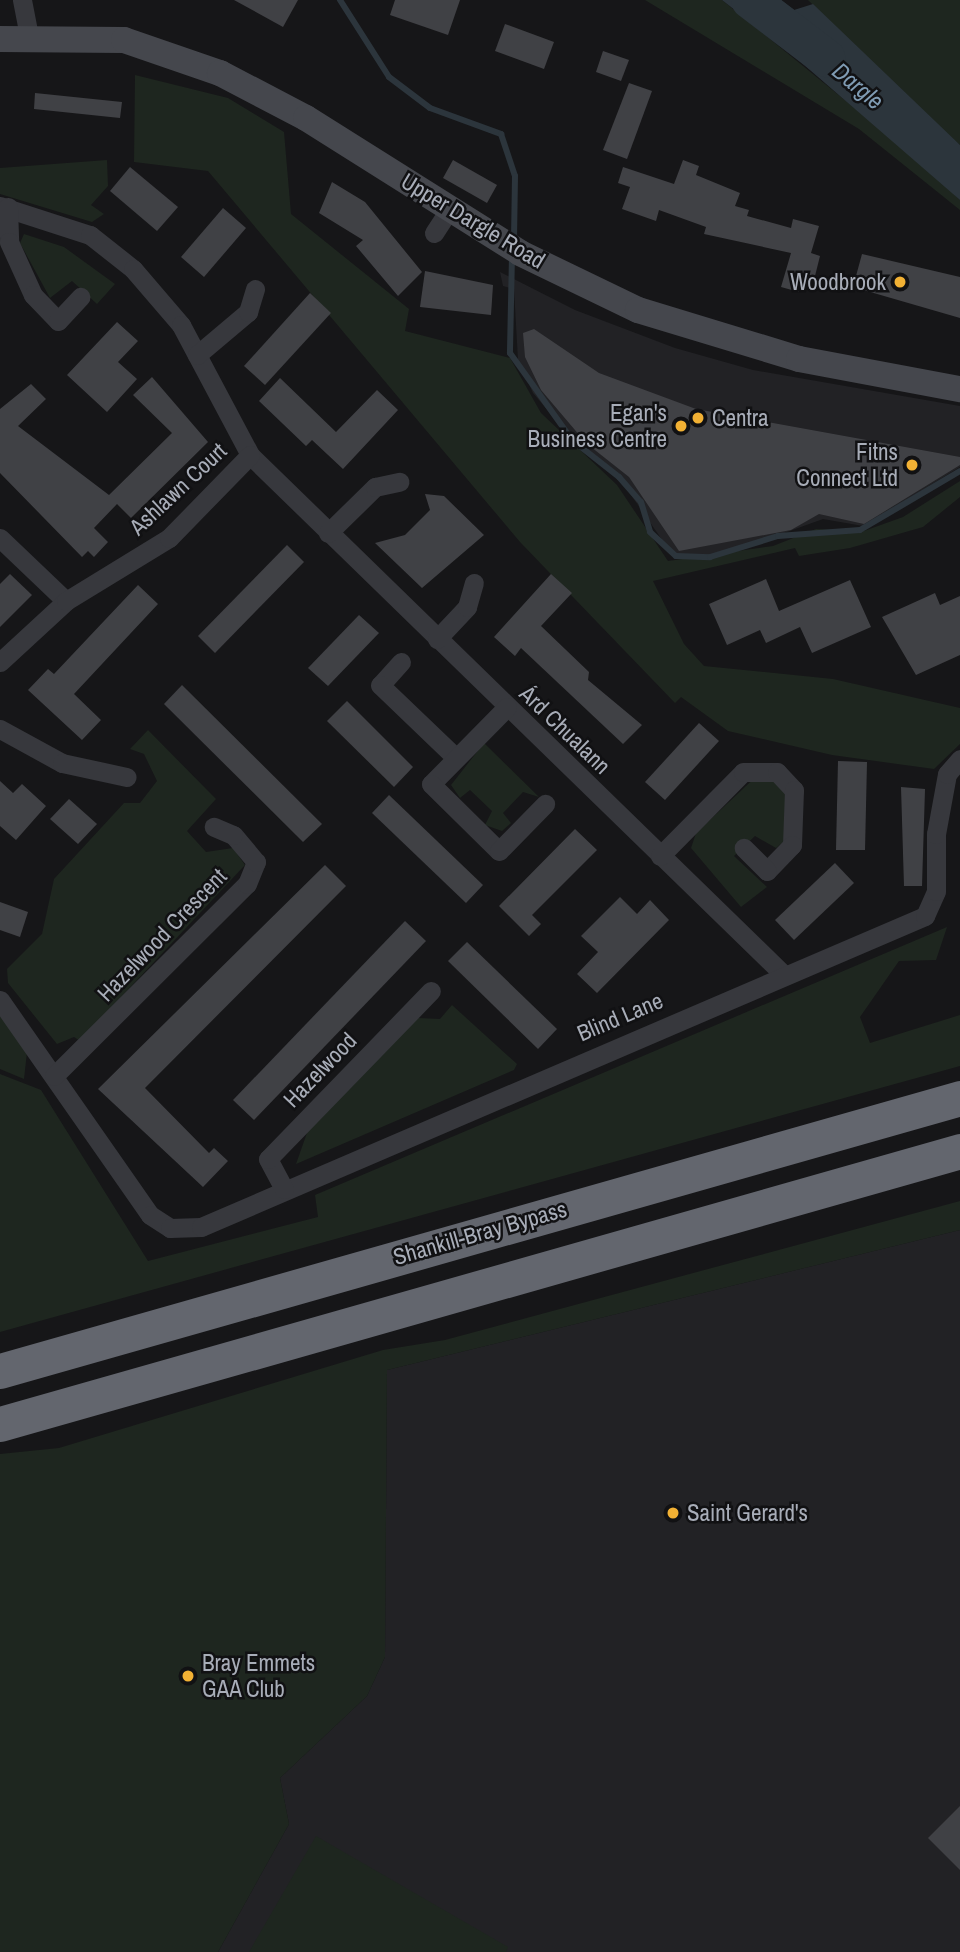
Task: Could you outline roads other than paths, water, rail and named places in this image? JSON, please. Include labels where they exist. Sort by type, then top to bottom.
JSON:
[{"type":"highway","name":"Shankill-Bray Bypass","points":[[0,1371],[960,1098]]},
{"type":"highway","points":[[0,1424],[960,1151]]},
{"type":"main road","name":"Upper Dargle Road","points":[[0,39],[29,37],[124,40],[220,73],[450,208],[511,247],[638,310],[799,359],[960,389]]},
{"type":"street","points":[[22,0],[29,37]]},
{"type":"street","points":[[4,206],[9,242],[33,295],[58,321],[80,297]]},
{"type":"street","name":"Árd Chualann","points":[[4,206],[57,220],[124,260],[160,297],[197,355],[250,454],[783,974]]},
{"type":"street","points":[[434,233],[450,208]]},
{"type":"street","points":[[197,355],[248,312],[255,289]]},
{"type":"street","name":"Ashlawn Court","points":[[0,662],[66,601],[169,538],[250,454]]},
{"type":"street","points":[[328,533],[375,487],[399,482]]},
{"type":"street","points":[[0,538],[66,601]]},
{"type":"street","points":[[437,639],[467,607],[474,583]]},
{"type":"street","points":[[401,662],[380,685],[456,758]]},
{"type":"street","points":[[507,706],[431,784],[499,850],[545,804]]},
{"type":"street","points":[[0,729],[62,763],[127,776]]},
{"type":"street","name":"Blind Lane","points":[[54,1076],[136,1199],[150,1215],[183,1230],[925,916],[936,891],[936,834],[947,774],[960,759]]},
{"type":"street","points":[[660,856],[743,772],[777,772],[794,790],[792,845],[767,872],[744,848]]},
{"type":"street","name":"Hazelwood Crescent","points":[[54,1076],[247,884],[256,862],[233,835],[214,827]]},
{"type":"street","name":"Hazelwood","points":[[284,1189],[268,1159],[431,991]]},
{"type":"street","points":[[0,1000],[54,1076]]},
{"type":"water","points":[[722,0],[781,0],[794,10],[813,4],[960,145],[960,200],[788,51],[787,33],[777,19],[745,18]]},
{"type":"waterway","points":[[340,0],[389,77],[430,108],[501,134],[515,176],[514,241]]},
{"type":"waterway","name":"Dargle","points":[[750,0],[826,58]]},
{"type":"waterway","points":[[512,255],[510,353],[572,440],[619,477],[641,502],[650,532],[676,556],[710,557],[778,536],[860,530],[960,471]]},
{"type":"place","name":"Woodbrook","points":[[900,282]]},
{"type":"place","name":"Centra","points":[[698,418]]},
{"type":"place","name":"Egan's Business Centre","points":[[681,426]]},
{"type":"place","name":"Fitns Connect Ltd","points":[[912,465]]},
{"type":"place","name":"Saint Gerard's","points":[[673,1513]]},
{"type":"place","name":"Bray Emmets GAA Club","points":[[188,1676]]}]
